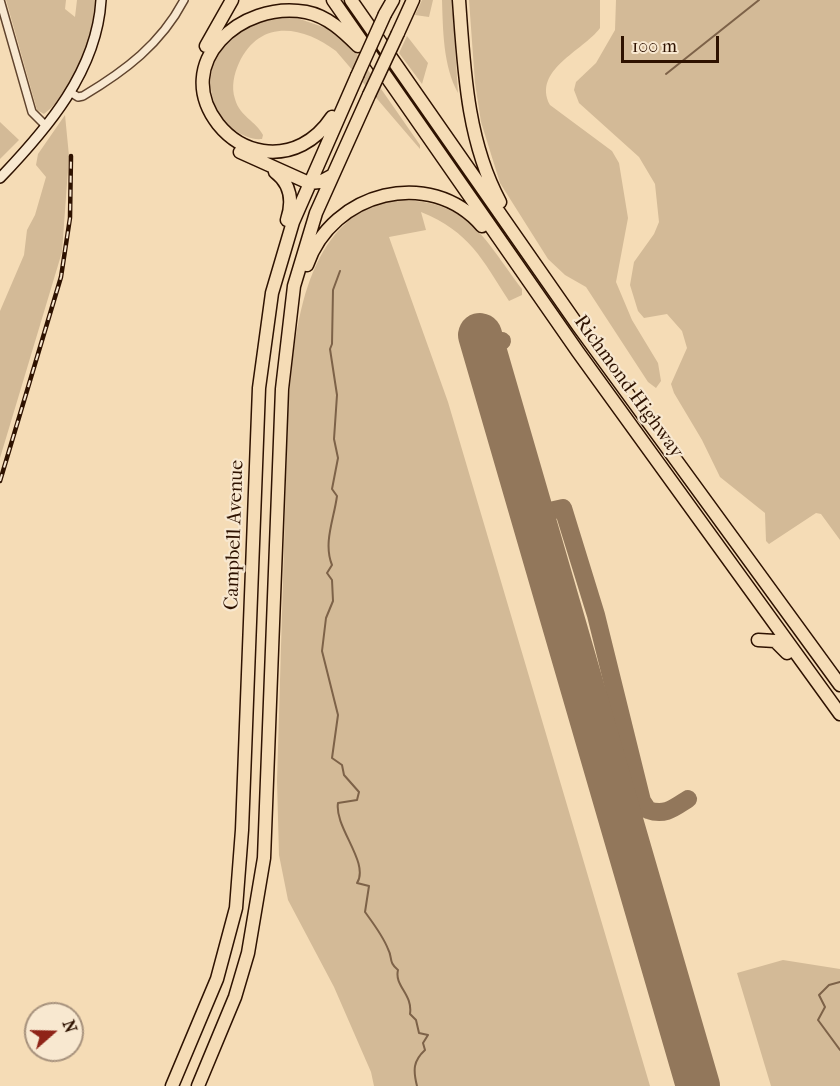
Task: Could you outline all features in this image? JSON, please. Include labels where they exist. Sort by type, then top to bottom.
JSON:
[{"type":"highway","points":[[232,0],[198,65],[196,85],[199,106],[220,140],[267,165],[309,183],[320,182],[333,175]]},
{"type":"highway","points":[[333,0],[389,80]]},
{"type":"highway","points":[[351,0],[550,286]]},
{"type":"highway","name":"Campbell Avenue","points":[[172,1086],[217,979],[236,908],[242,839],[259,388],[272,293],[279,264],[309,183],[393,0]]},
{"type":"highway","name":"Campbell Avenue","points":[[198,1086],[235,997],[248,953],[264,858],[286,335],[303,250],[333,175],[413,0]]},
{"type":"highway","points":[[459,4],[468,98],[479,154],[500,202],[550,286]]},
{"type":"highway","points":[[350,93],[327,125],[311,141],[290,150],[272,153],[254,150],[234,141],[222,130],[211,115],[204,96],[204,77],[207,60],[215,44],[228,29],[247,18],[287,9],[307,12],[342,30],[389,80]]},
{"type":"highway","name":"Richmond Highway","points":[[389,80],[516,264],[840,714]]},
{"type":"highway","points":[[267,165],[282,177],[291,200],[279,264]]},
{"type":"highway","points":[[286,335],[311,254],[336,220],[351,207],[372,198],[409,194],[444,199],[472,215],[497,246],[516,264]]},
{"type":"highway","name":"Richmond Highway","points":[[550,286],[840,685]]},
{"type":"highway","points":[[759,602],[766,622],[758,640],[770,639],[779,644],[840,724]]},
{"type":"street","points":[[0,0],[32,112],[45,125]]},
{"type":"street","points":[[0,178],[70,92],[91,49],[101,0]]},
{"type":"street","points":[[70,92],[83,96],[126,70],[165,30],[184,0]]},
{"type":"shaded area","points":[[6,0],[66,0],[65,9],[75,17],[77,0],[95,0],[90,31],[81,63],[56,104],[44,114],[37,110]]},
{"type":"shaded area","points":[[422,0],[433,0],[429,17],[415,15]]},
{"type":"shaded area","points":[[442,0],[452,0],[458,93],[447,60]]},
{"type":"shaded area","points":[[469,0],[600,0],[600,28],[553,71],[546,93],[550,105],[612,151],[619,163],[628,218],[616,282],[632,320],[658,363],[661,381],[656,388],[648,382],[586,287],[565,275],[548,259],[500,183],[481,122],[475,83]]},
{"type":"shaded area","points":[[616,0],[840,0],[840,540],[821,514],[816,513],[769,544],[766,541],[765,513],[720,477],[702,440],[674,393],[671,384],[687,348],[682,331],[667,314],[644,318],[638,311],[630,285],[634,262],[654,234],[659,222],[655,184],[639,157],[579,103],[574,90],[576,82],[596,63],[615,30]]},
{"type":"shaded area","points":[[291,16],[332,30],[352,47],[420,145],[420,149],[336,51],[323,42],[296,32],[270,33],[258,39],[248,49],[236,72],[233,90],[237,105],[260,130],[263,135],[262,139],[251,138],[236,131],[224,120],[216,106],[211,76],[214,61],[221,47],[232,35],[246,26],[268,19]]},
{"type":"shaded area","points":[[407,36],[428,63],[422,84],[399,53]]},
{"type":"shaded area","points":[[65,115],[69,156],[62,252],[0,458],[0,311],[24,255],[27,230],[35,215],[46,177],[36,165],[38,154]]},
{"type":"shaded area","points":[[0,122],[19,140],[0,159]]},
{"type":"shaded area","points":[[390,200],[438,205],[470,223],[495,251],[522,289],[522,295],[509,301],[473,248],[452,228],[421,212],[426,230],[389,237],[448,402],[650,1086],[374,1086],[371,1072],[334,987],[288,900],[279,855],[277,781],[288,412],[294,350],[299,318],[308,286],[320,257],[337,232],[360,212]]},
{"type":"shaded area","points":[[783,960],[840,969],[840,1086],[771,1086],[737,973]]},
{"type":"waterway","points":[[666,74],[759,0]]},
{"type":"waterway","points":[[340,271],[333,290],[330,349],[337,395],[334,439],[338,458],[332,489],[337,496],[329,540],[332,565],[327,573],[332,580],[333,601],[326,618],[322,651],[338,715],[332,758],[342,765],[344,775],[359,792],[357,800],[338,803],[338,813],[359,865],[360,875],[357,883],[369,886],[365,912],[378,930],[398,970],[397,976],[409,1001],[410,1014],[416,1020],[419,1033],[428,1035],[423,1043],[425,1050],[415,1066],[417,1086]]},
{"type":"waterway","points":[[840,982],[829,985],[819,995],[825,1007],[818,1020],[840,1050]]},
{"type":"taxiway","points":[[483,346],[502,341]]},
{"type":"taxiway","points":[[532,515],[563,508],[596,615],[642,801],[648,810],[659,812],[669,810],[688,799]]},
{"type":"taxiway","points":[[619,815],[621,800],[629,799],[648,810]]},
{"type":"runway","points":[[480,335],[698,1086]]},
{"type":"railway","points":[[0,481],[61,277],[70,218],[71,156]]}]
